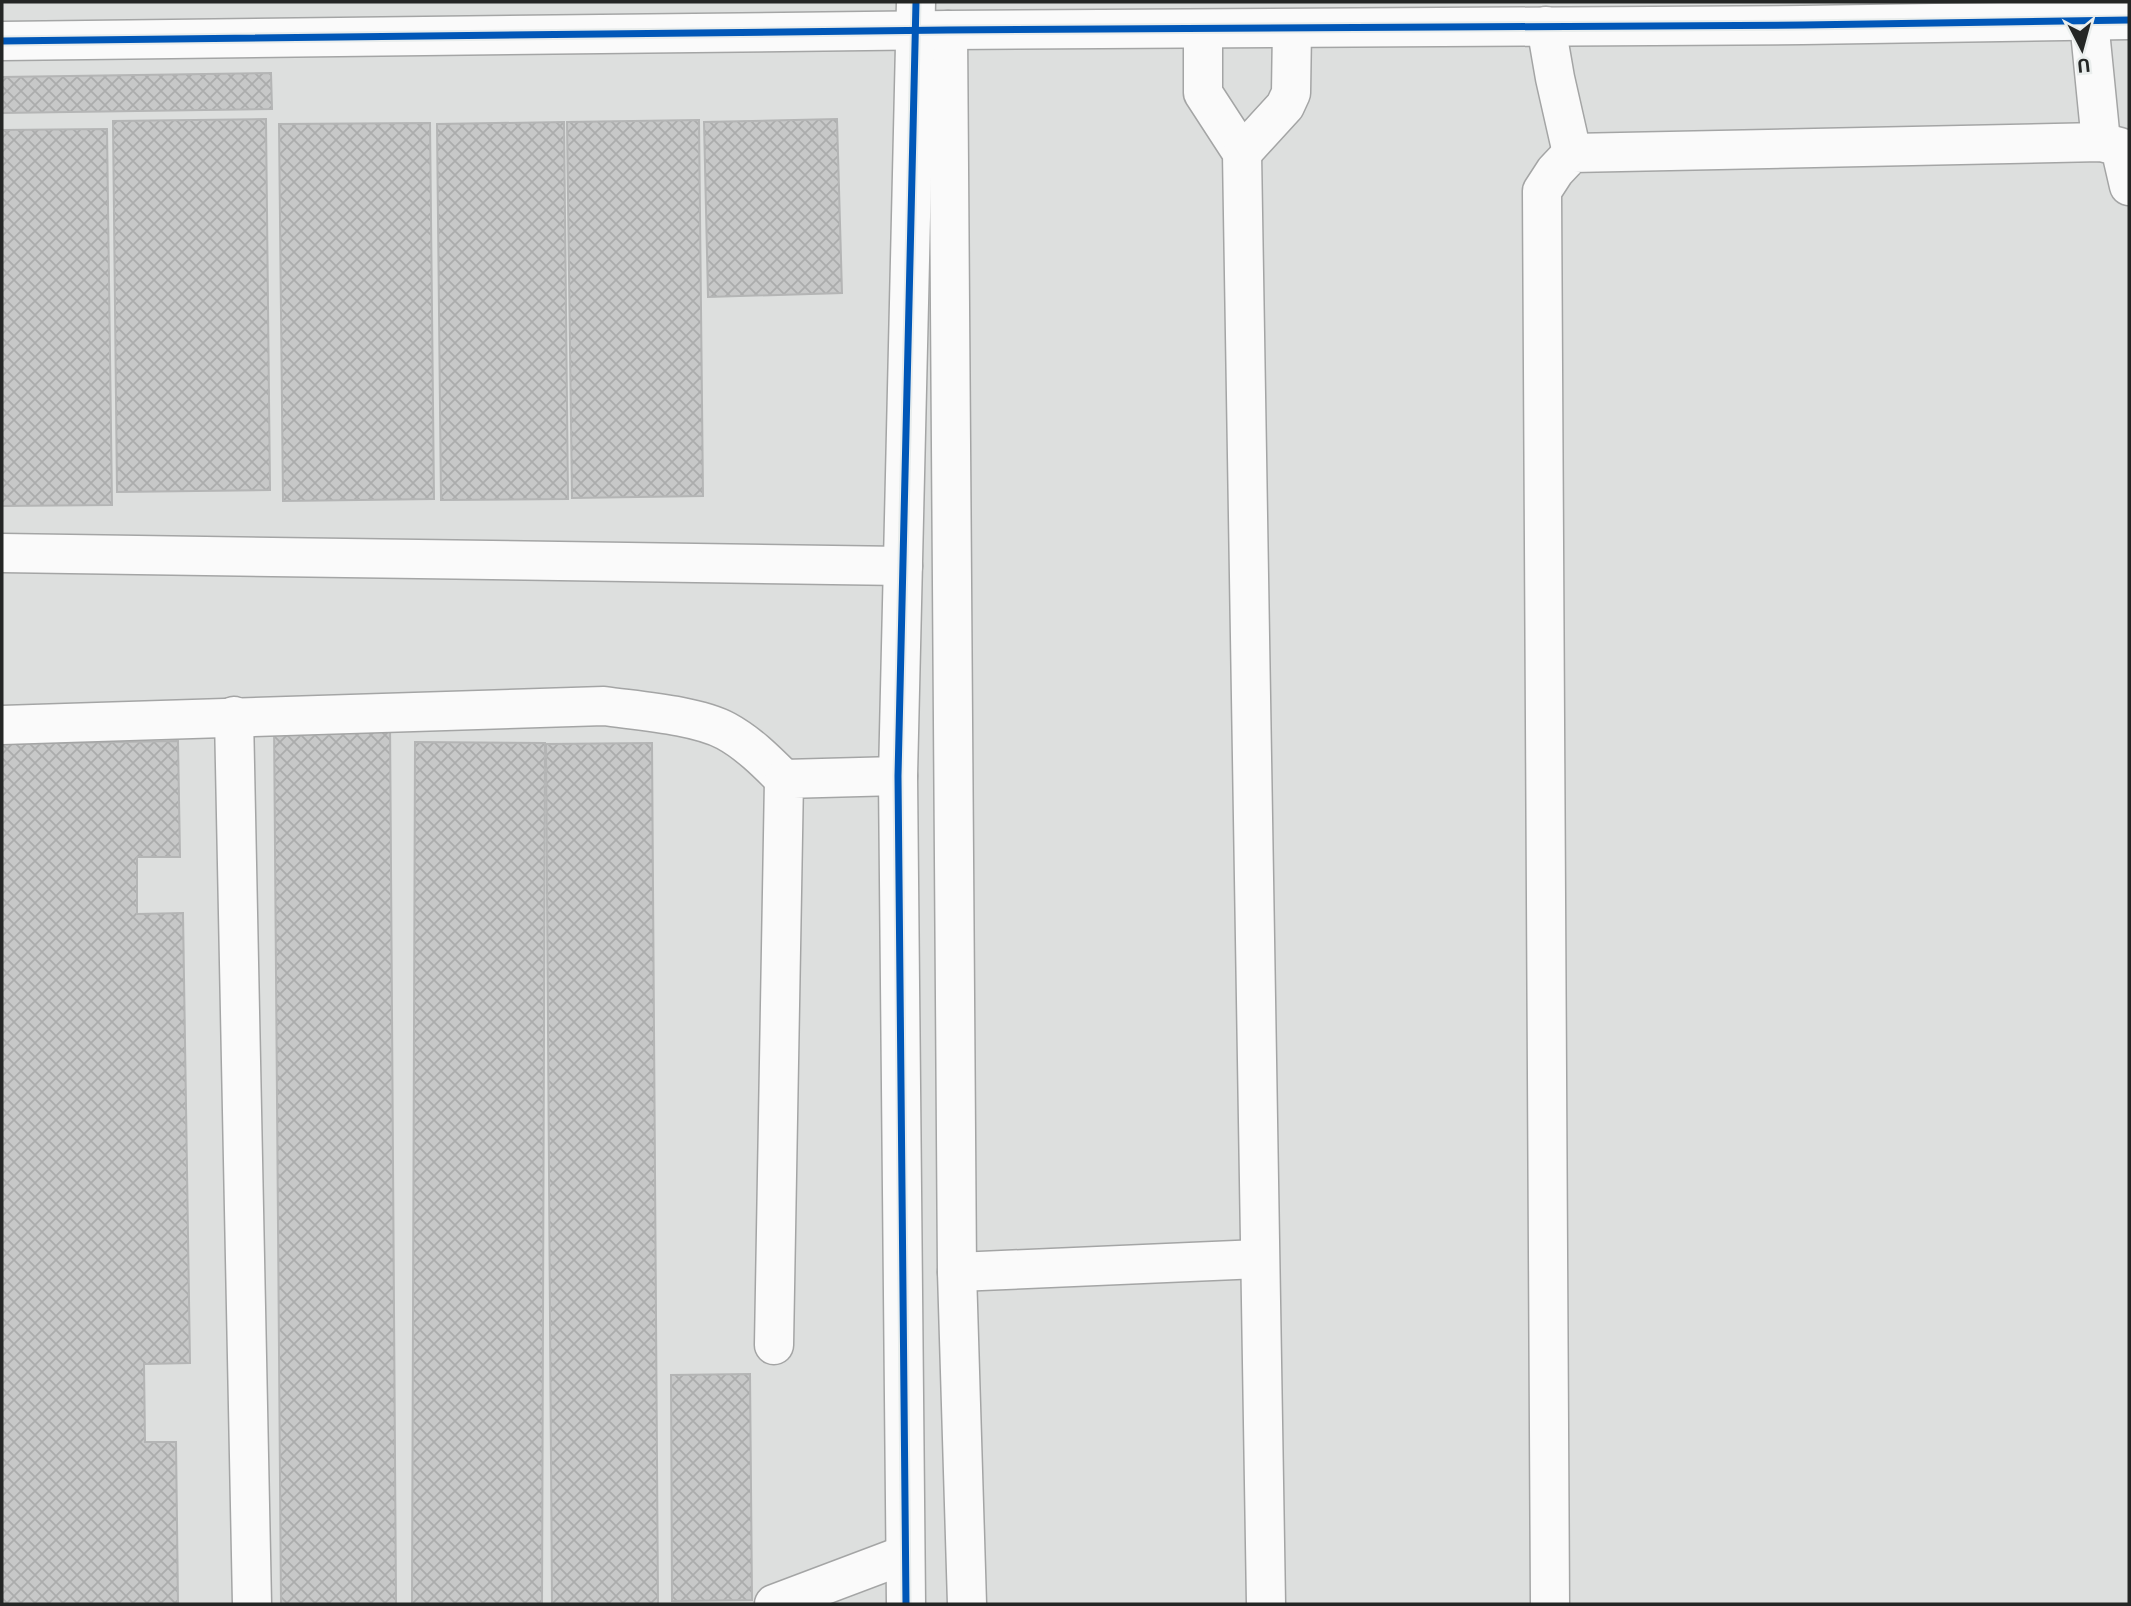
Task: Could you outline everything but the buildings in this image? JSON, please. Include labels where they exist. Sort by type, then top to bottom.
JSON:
[{"type":"street","points":[[2,41],[927,21],[1203,29],[1254,15],[1292,29],[1533,18],[1803,13],[2129,20]]},
{"type":"street","points":[[1533,18],[1555,78],[1572,153]]},
{"type":"street","points":[[906,1604],[898,776],[903,566],[927,21]]},
{"type":"street","points":[[927,21],[967,1604]]},
{"type":"street","points":[[2089,21],[2101,142]]},
{"type":"street","points":[[1203,29],[1203,93],[1242,153],[1266,1604]]},
{"type":"street","points":[[1242,153],[1285,106],[1291,93],[1292,29]]},
{"type":"street","points":[[1550,1604],[1542,191],[1572,153],[2101,142],[2120,146],[2129,186]]},
{"type":"street","points":[[2,553],[903,566]]},
{"type":"street","points":[[2,725],[604,706],[692,720],[724,730],[754,750],[784,779],[898,776]]},
{"type":"street","points":[[234,716],[252,1604]]},
{"type":"street","points":[[774,1345],[784,779]]},
{"type":"street","points":[[957,1272],[1259,1259]]},
{"type":"street","points":[[774,1604],[904,1555]]},
{"type":"cycle path","points":[[906,1604],[898,776],[916,2]]},
{"type":"cycle path","points":[[2,41],[2129,20]]}]
